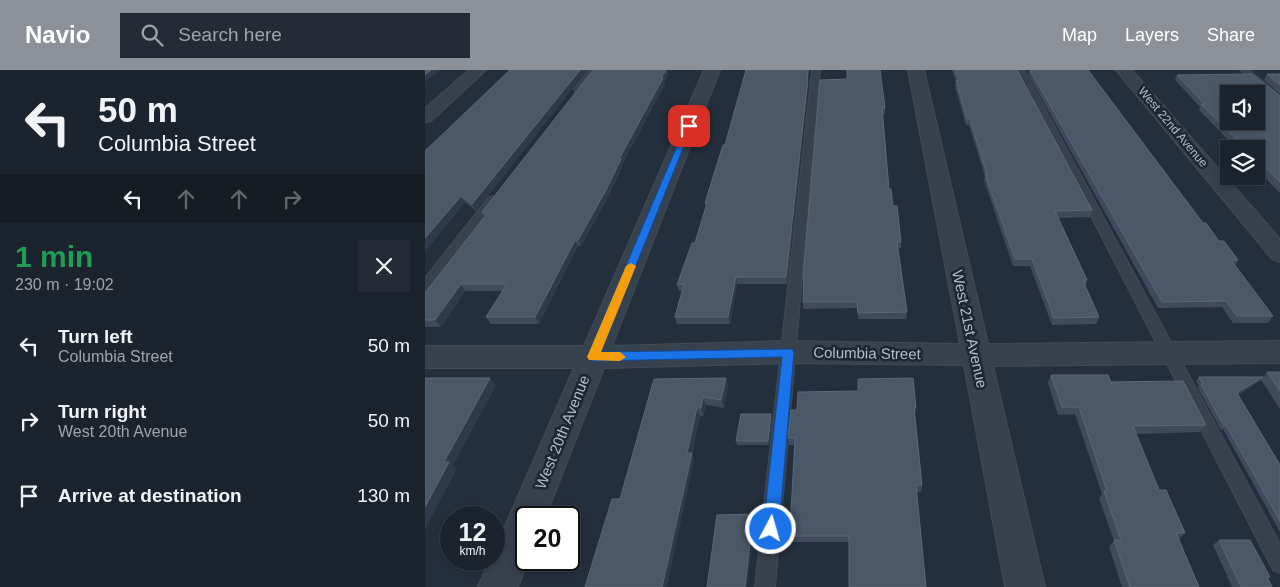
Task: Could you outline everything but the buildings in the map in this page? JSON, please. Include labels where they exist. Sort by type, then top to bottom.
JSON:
[{"type":"street","points":[[425,117],[478,70]]},
{"type":"street","name":"West 20th Avenue","points":[[532,506],[712,70]]},
{"type":"street","name":"West 21st Avenue","points":[[916,70],[1025,587]]},
{"type":"street","name":"West 22nd Avenue","points":[[1124,70],[1280,254]]},
{"type":"street","name":"Columbia Street","points":[[425,357],[593,357],[788,352],[975,355],[1280,352]]},
{"type":"street","name":"West 20th Avenue","points":[[498,587],[515,547]]},
{"type":"lane","points":[[569,101],[593,70]]},
{"type":"lane","points":[[765,587],[816,70]]},
{"type":"lane","points":[[1020,70],[1280,563]]},
{"type":"lane","points":[[1244,70],[1280,100]]},
{"type":"lane","points":[[425,287],[497,194]]},
{"type":"slow traffic","points":[[620,357],[593,357],[631,266]]},
{"type":"route","points":[[689,126],[593,357],[788,352],[771,529]]}]
